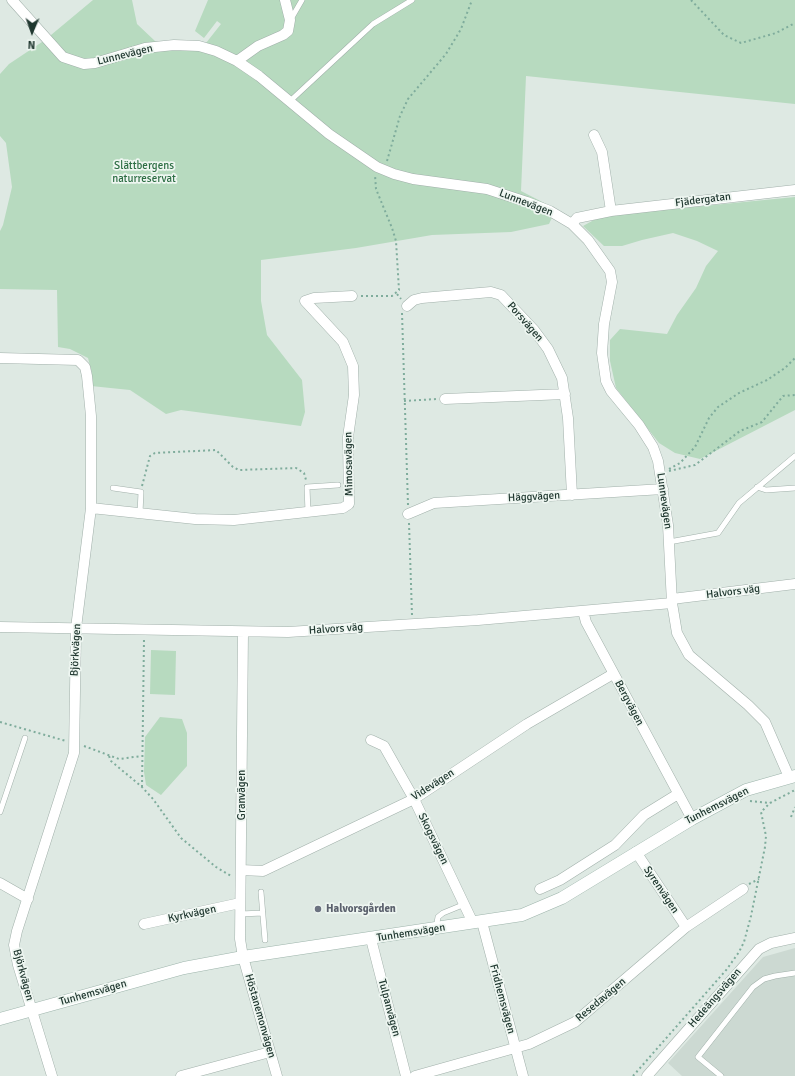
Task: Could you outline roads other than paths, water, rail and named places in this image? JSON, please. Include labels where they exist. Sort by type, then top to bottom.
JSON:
[{"type":"street","name":"Lunnevägen","points":[[12,0],[63,57],[84,64],[95,63],[145,48],[174,45],[199,46],[216,51],[237,61],[259,76],[330,134],[381,168],[413,179],[487,189],[550,211],[572,224],[588,240],[610,271],[612,282],[604,324],[602,353],[606,381],[611,391],[639,426],[653,447],[658,461],[669,542],[672,601],[677,633],[689,655],[758,714],[769,729],[792,776]]},
{"type":"street","points":[[237,61],[258,46],[283,35],[288,31],[290,20],[285,0]]},
{"type":"street","points":[[594,135],[602,152],[611,211]]},
{"type":"street","name":"Fjädergatan","points":[[572,224],[577,218],[611,211],[795,190]]},
{"type":"street","name":"Porsvägen","points":[[407,306],[414,300],[422,298],[491,292],[501,295],[534,330],[548,350],[562,378],[572,495]]},
{"type":"street","name":"Mimosavägen","points":[[91,508],[195,520],[234,520],[343,508],[349,504],[348,425],[353,406],[355,382],[353,366],[349,354],[342,342],[305,301],[314,298],[352,296]]},
{"type":"street","name":"Björkvägen","points":[[0,358],[78,360],[85,367],[91,416],[91,508],[76,628],[74,744],[72,762],[14,945],[18,965],[52,1076]]},
{"type":"street","points":[[445,399],[564,394]]},
{"type":"street","name":"Häggvägen","points":[[408,514],[434,503],[663,489]]},
{"type":"street","name":"Halvors väg","points":[[0,627],[243,632],[318,630],[583,611],[672,601],[795,584]]},
{"type":"street","name":"Bergvägen","points":[[583,611],[586,622],[613,674],[692,818]]},
{"type":"street","name":"Granvägen","points":[[243,632],[240,903],[240,939],[243,957]]},
{"type":"street","name":"Videvägen","points":[[241,873],[263,871],[414,799],[527,724],[613,674]]},
{"type":"street","name":"Skogsvägen","points":[[371,740],[384,746],[414,799],[465,904],[478,923]]},
{"type":"street","name":"Tunhemsvägen","points":[[0,1019],[184,968],[243,957],[478,923],[522,915],[562,898],[692,818],[746,790],[792,776]]},
{"type":"street","points":[[540,889],[560,880],[615,845],[644,815],[678,794]]},
{"type":"street","name":"Syrenvägen","points":[[636,852],[686,927]]},
{"type":"street","points":[[0,883],[28,898]]},
{"type":"street","name":"Resedavägen","points":[[415,1076],[529,1044],[575,1022],[686,927],[743,889]]},
{"type":"street","name":"Kyrkvägen","points":[[144,924],[240,903]]},
{"type":"street","name":"Fridhemsvägen","points":[[478,923],[523,1076]]},
{"type":"street","name":"Hedeängsvägen","points":[[648,1076],[759,949],[771,943],[795,938]]},
{"type":"street","name":"Tulpanvägen","points":[[371,939],[406,1076]]},
{"type":"street","name":"Höstanemonvägen","points":[[243,957],[277,1076]]},
{"type":"street","points":[[181,1076],[270,1052]]},
{"type":"lane","points":[[290,20],[302,0]]},
{"type":"lane","points":[[289,102],[373,24],[412,0]]},
{"type":"lane","name":"Lunnevägen","points":[[669,542],[718,533],[724,526],[732,510],[795,456]]},
{"type":"lane","points":[[308,512],[307,487],[338,485]]},
{"type":"lane","points":[[757,487],[766,490],[795,488]]},
{"type":"lane","points":[[113,488],[141,492],[140,514]]},
{"type":"lane","points":[[0,812],[25,738]]},
{"type":"lane","points":[[261,892],[265,940]]},
{"type":"lane","points":[[436,929],[438,917],[443,912],[465,904]]},
{"type":"lane","points":[[240,914],[263,913]]},
{"type":"lane","points":[[721,1076],[698,1057],[753,987],[764,979],[795,973]]},
{"type":"place","name":"Halvorsgården","points":[[318,909]]},
{"type":"park label","name":"Slättbergens naturreservat","points":[[144,172]]}]
